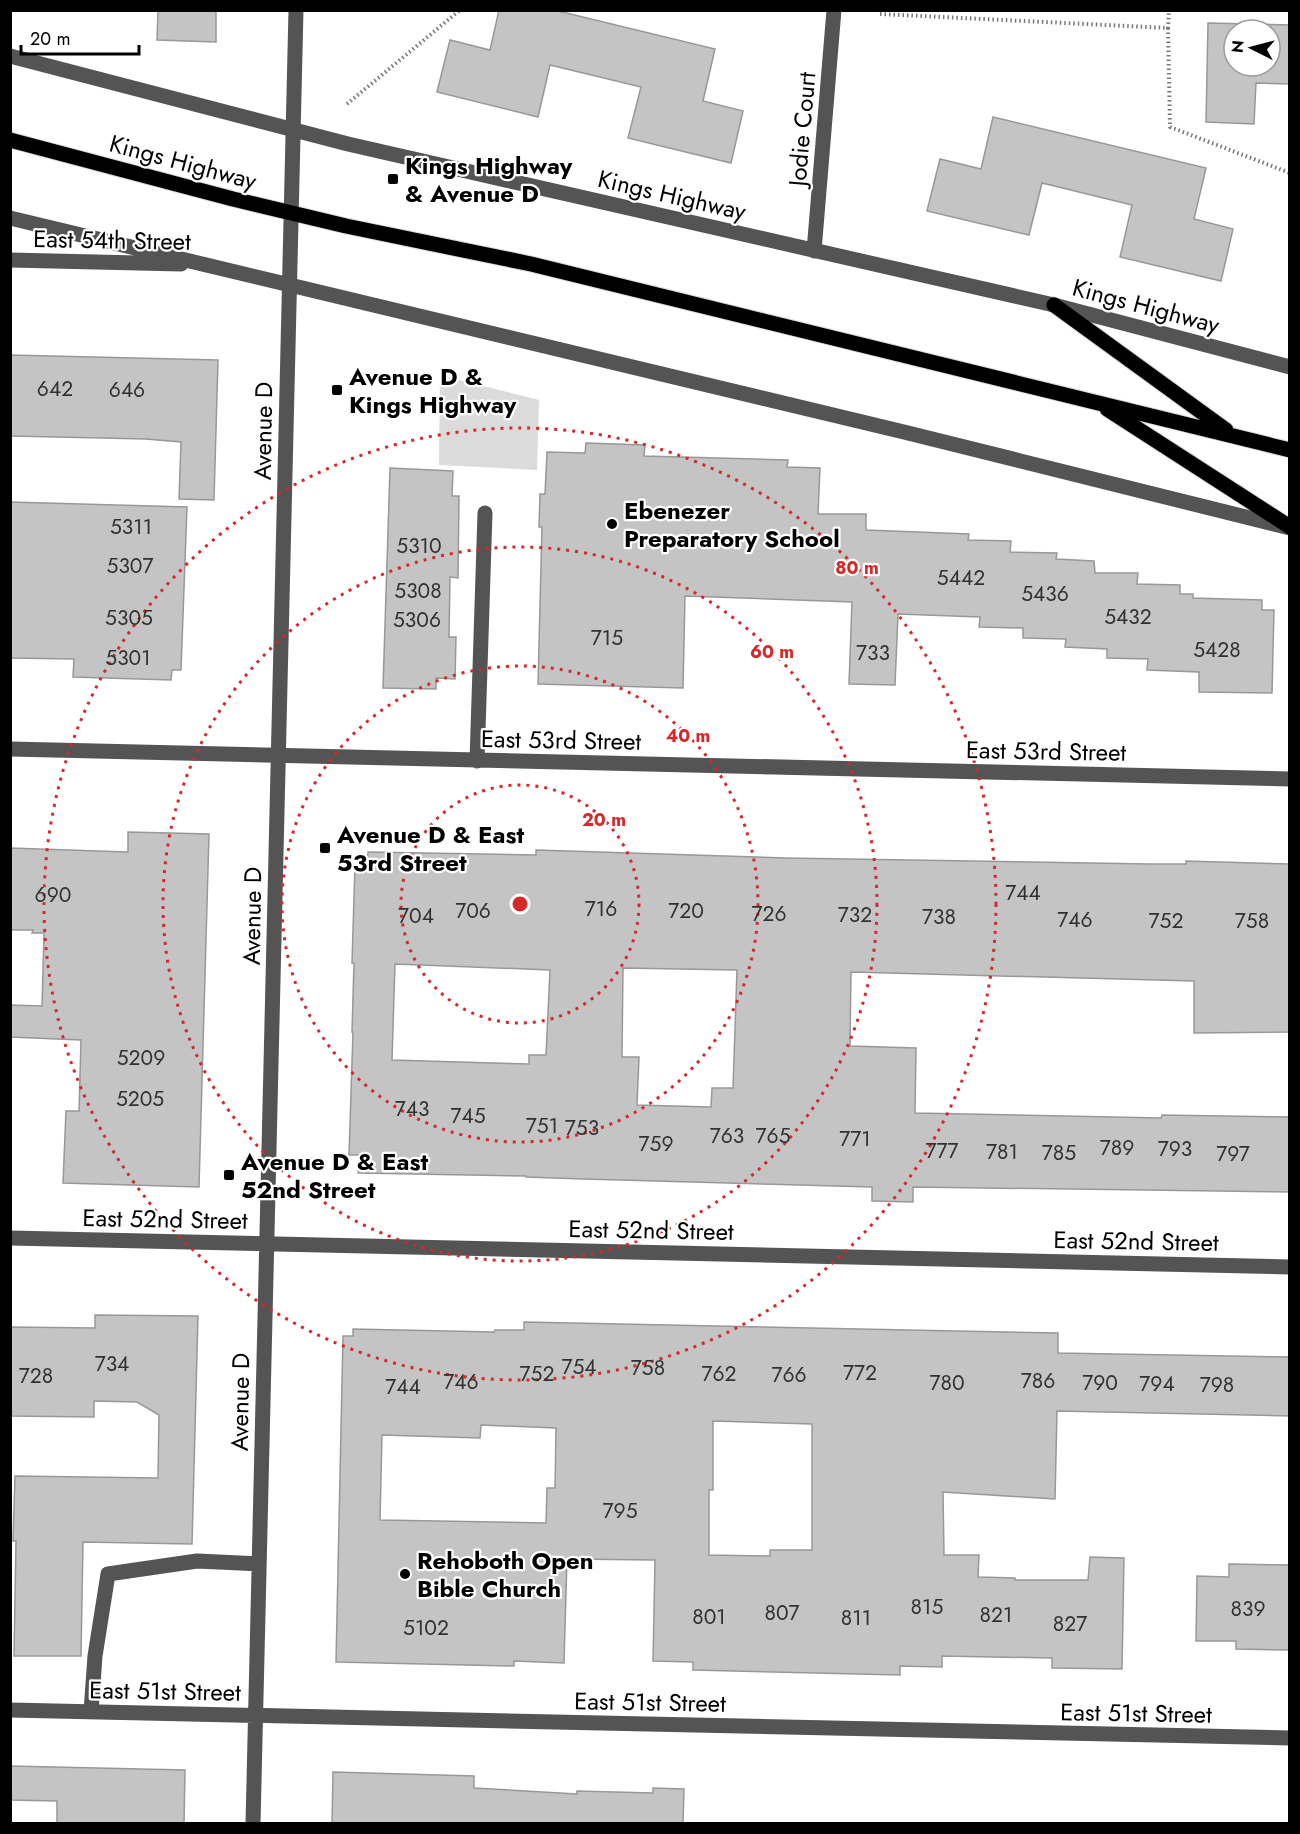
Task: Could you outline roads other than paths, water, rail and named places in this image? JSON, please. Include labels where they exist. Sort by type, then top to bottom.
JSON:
[{"type":"main road","name":"Kings Highway","points":[[10,140],[291,213],[543,267],[1290,450]]},
{"type":"main road","points":[[1054,305],[1233,436]]},
{"type":"main road","points":[[1096,402],[1290,527]]},
{"type":"street","name":"Avenue D","points":[[253,1824],[296,10]]},
{"type":"street","name":"Jodie Court","points":[[814,251],[834,10]]},
{"type":"street","name":"Kings Highway","points":[[10,56],[293,130],[1054,305],[1290,367]]},
{"type":"street","points":[[10,218],[213,265],[1290,527]]},
{"type":"street","name":"East 54th Street","points":[[10,260],[213,265]]},
{"type":"street","points":[[477,761],[485,513]]},
{"type":"street","name":"East 53rd Street","points":[[10,749],[1290,779]]},
{"type":"street","name":"East 52nd Street","points":[[10,1238],[1290,1267]]},
{"type":"street","points":[[91,1712],[95,1656],[108,1574],[197,1561],[259,1564]]},
{"type":"street","name":"East 51st Street","points":[[10,1710],[1290,1738]]},
{"type":"place","name":"Kings Highway & Avenue D","points":[[393,179]]},
{"type":"place","name":"Avenue D & Kings Highway","points":[[337,390]]},
{"type":"place","name":"Ebenezer Preparatory School","points":[[612,524]]},
{"type":"place","name":"Avenue D & East 53rd Street","points":[[325,848]]},
{"type":"place","name":"Avenue D & East 52nd Street","points":[[229,1175]]},
{"type":"place","name":"Rehoboth Open Bible Church","points":[[405,1574]]}]
